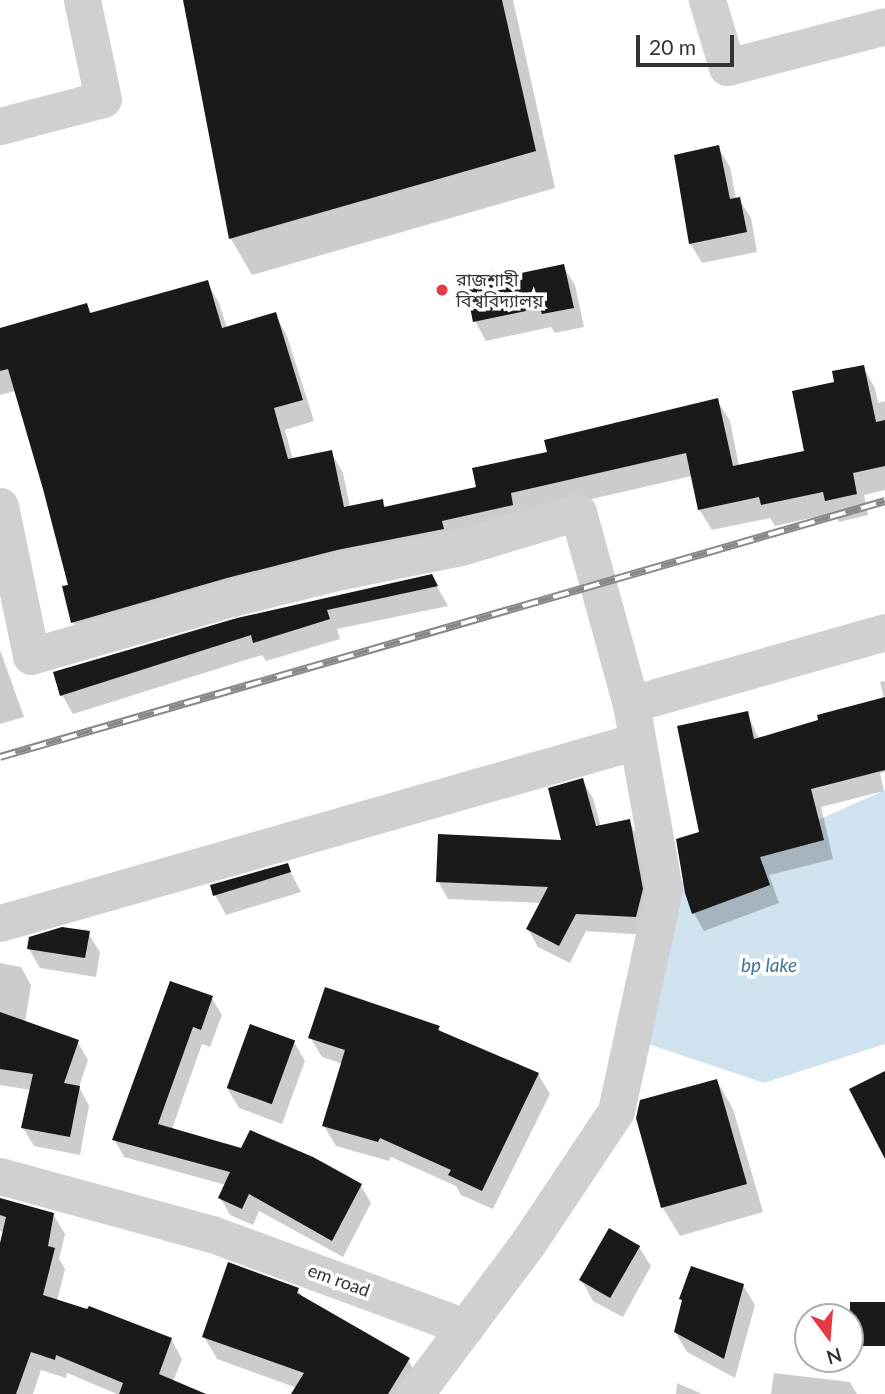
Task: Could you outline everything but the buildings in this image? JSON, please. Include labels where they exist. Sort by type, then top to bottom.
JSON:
[{"type":"street","points":[[0,127],[103,99],[82,0]]},
{"type":"street","points":[[707,0],[727,66],[885,26]]},
{"type":"street","points":[[0,506],[32,656],[232,598],[341,571],[461,547],[578,512],[631,704],[664,888],[616,1111],[528,1242],[415,1394]]},
{"type":"street","points":[[631,704],[885,632]]},
{"type":"street","points":[[0,923],[637,741]]},
{"type":"street","name":"em road","points":[[0,1176],[212,1234],[465,1326]]},
{"type":"water","name":"bp lake","points":[[885,790],[885,1044],[764,1083],[633,1039],[664,889]]},
{"type":"railway","points":[[0,757],[885,501]]},
{"type":"place","name":"রাজশাহী বিশ্ববিদ্যালয়","points":[[442,290]]}]
